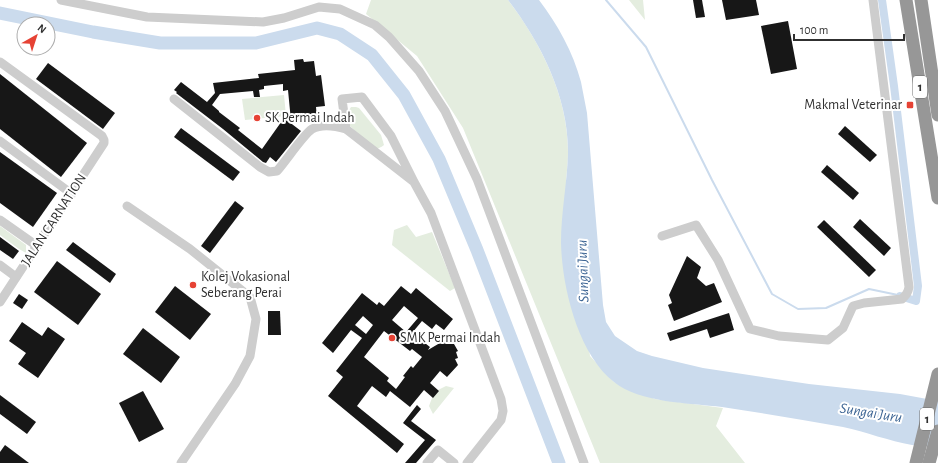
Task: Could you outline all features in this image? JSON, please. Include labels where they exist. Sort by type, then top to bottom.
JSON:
[{"type":"highway","name":"1","points":[[906,0],[938,198]]},
{"type":"highway","name":"1","points":[[921,0],[938,115]]},
{"type":"highway","name":"1","points":[[924,460],[937,379]]},
{"type":"highway","name":"1","points":[[924,460],[938,431]]},
{"type":"street","points":[[60,0],[147,17],[263,22],[284,18],[319,7],[340,9],[375,25],[389,37],[419,71],[445,111],[477,179],[584,463]]},
{"type":"street","points":[[662,236],[696,225],[718,260],[750,330],[779,336],[828,340],[843,328],[853,306],[864,302],[904,297],[909,287],[873,0]]},
{"type":"street","name":"JALAN CARNATION","points":[[0,62],[102,136],[104,143],[0,302]]},
{"type":"street","points":[[346,129],[342,99],[362,97],[391,136],[431,212],[501,399],[504,411],[501,420],[467,463]]},
{"type":"street","points":[[174,99],[260,168],[269,172],[277,171],[312,129],[322,126],[335,125],[346,129],[414,182]]},
{"type":"street","points":[[0,141],[72,194]]},
{"type":"street","points":[[127,206],[190,249],[250,297],[256,319],[250,356],[235,384],[181,463]]},
{"type":"street","points":[[0,220],[37,246]]},
{"type":"street","points":[[0,265],[16,277]]},
{"type":"street","points":[[426,463],[438,450],[454,463]]},
{"type":"shaded area","points":[[371,0],[508,0],[531,34],[541,52],[558,91],[563,111],[567,131],[568,152],[566,180],[590,356],[614,382],[655,399],[723,408],[716,426],[745,463],[600,463],[463,128],[417,56],[366,14]]},
{"type":"shaded area","points":[[629,0],[643,0],[645,20]]},
{"type":"shaded area","points":[[284,95],[286,116],[245,120],[242,99]]},
{"type":"shaded area","points":[[351,107],[359,108],[381,135],[384,145],[379,148],[374,148],[350,126],[348,112]]},
{"type":"shaded area","points":[[407,225],[416,237],[432,232],[455,288],[450,291],[392,245],[394,230]]},
{"type":"shaded area","points":[[0,226],[26,245],[26,253],[0,235]]},
{"type":"shaded area","points":[[446,386],[454,388],[433,414],[429,406],[432,398],[439,391],[438,390]]},
{"type":"water","name":"Sungai Juru","points":[[508,0],[539,0],[564,39],[578,71],[587,113],[603,305],[606,322],[615,336],[637,351],[703,368],[809,384],[900,394],[938,401],[938,447],[912,445],[843,427],[798,419],[651,398],[625,389],[614,382],[601,370],[591,355],[574,318],[562,260],[561,232],[568,154],[564,112],[551,72],[542,53]]},
{"type":"building","points":[[693,0],[702,0],[705,17],[696,18]]},
{"type":"building","points":[[722,0],[756,0],[759,15],[726,20]]},
{"type":"building","points":[[788,21],[797,69],[771,74],[761,26]]},
{"type":"building","points":[[303,59],[304,62],[314,61],[316,76],[321,75],[325,106],[316,107],[317,119],[291,121],[288,90],[283,91],[283,84],[264,86],[264,89],[259,90],[260,97],[254,97],[253,91],[220,94],[212,105],[240,128],[238,130],[262,149],[284,118],[301,131],[276,162],[270,157],[266,163],[263,162],[174,90],[181,82],[207,102],[215,93],[213,83],[259,78],[258,74],[295,70],[294,60]]},
{"type":"building","points":[[48,63],[115,113],[103,129],[36,79]]},
{"type":"building","points":[[0,74],[87,143],[61,177],[0,129]]},
{"type":"building","points":[[845,126],[877,155],[870,162],[838,134]]},
{"type":"building","points":[[181,128],[240,172],[233,181],[174,137]]},
{"type":"building","points":[[0,152],[57,193],[33,227],[0,203]]},
{"type":"building","points":[[827,165],[859,193],[853,200],[821,172]]},
{"type":"building","points":[[235,201],[244,208],[210,253],[201,246]]},
{"type":"building","points":[[860,219],[891,248],[884,256],[853,227]]},
{"type":"building","points":[[824,220],[876,270],[869,277],[817,227]]},
{"type":"building","points":[[0,237],[19,251],[13,259],[0,250]]},
{"type":"building","points":[[73,242],[116,274],[110,283],[66,250]]},
{"type":"building","points":[[687,256],[701,267],[697,278],[706,286],[714,283],[722,302],[674,321],[668,305],[672,303],[669,295]]},
{"type":"building","points":[[57,261],[101,294],[78,325],[34,292]]},
{"type":"building","points":[[175,286],[211,314],[190,340],[155,312]]},
{"type":"building","points":[[401,286],[411,294],[416,288],[453,319],[444,330],[436,324],[432,329],[422,321],[412,333],[430,347],[428,350],[450,337],[458,351],[456,352],[458,358],[455,359],[458,365],[447,377],[440,371],[430,383],[439,391],[433,398],[424,390],[410,407],[390,391],[386,397],[372,386],[357,406],[404,444],[397,453],[328,396],[343,377],[336,371],[362,338],[351,330],[333,353],[322,343],[362,293],[377,305],[379,302],[384,306]],"holes":[[[404,306],[418,318],[406,332],[392,320]],[[363,316],[373,325],[366,334],[355,325]],[[384,331],[410,351],[412,349],[422,357],[413,368],[411,366],[403,376],[405,377],[396,389],[387,381],[389,378],[364,357]]]},
{"type":"building","points":[[19,294],[28,300],[22,309],[13,303]]},
{"type":"building","points":[[268,311],[280,311],[281,335],[268,335]]},
{"type":"building","points":[[729,313],[734,330],[710,338],[707,329],[670,341],[667,333]]},
{"type":"building","points":[[22,322],[42,336],[48,327],[65,339],[38,378],[18,364],[26,353],[9,341]]},
{"type":"building","points":[[143,328],[180,357],[161,383],[123,354]]},
{"type":"building","points":[[143,391],[164,429],[139,442],[119,403]]},
{"type":"building","points":[[0,395],[36,422],[27,434],[0,414]]},
{"type":"building","points":[[417,405],[421,409],[411,421],[436,440],[416,463],[405,463],[425,440],[403,423]]},
{"type":"building","points":[[5,445],[29,463],[0,463],[0,452]]},
{"type":"waterway","points":[[606,0],[646,47],[712,180],[772,294],[798,309],[826,308],[869,289],[898,295]]},
{"type":"waterway","points":[[882,0],[918,286],[916,301],[900,296]]},
{"type":"waterway","points":[[0,13],[93,32],[160,43],[256,43],[317,28],[340,34],[372,55],[404,95],[439,159],[477,250],[559,463]]},
{"type":"place","name":"Makmal Veterinar","points":[[910,105]]},
{"type":"place","name":"SK Permai Indah","points":[[257,118]]},
{"type":"place","name":"Kolej Vokasional Seberang Perai","points":[[193,285]]},
{"type":"place","name":"SMK Permai Indah","points":[[392,338]]}]
